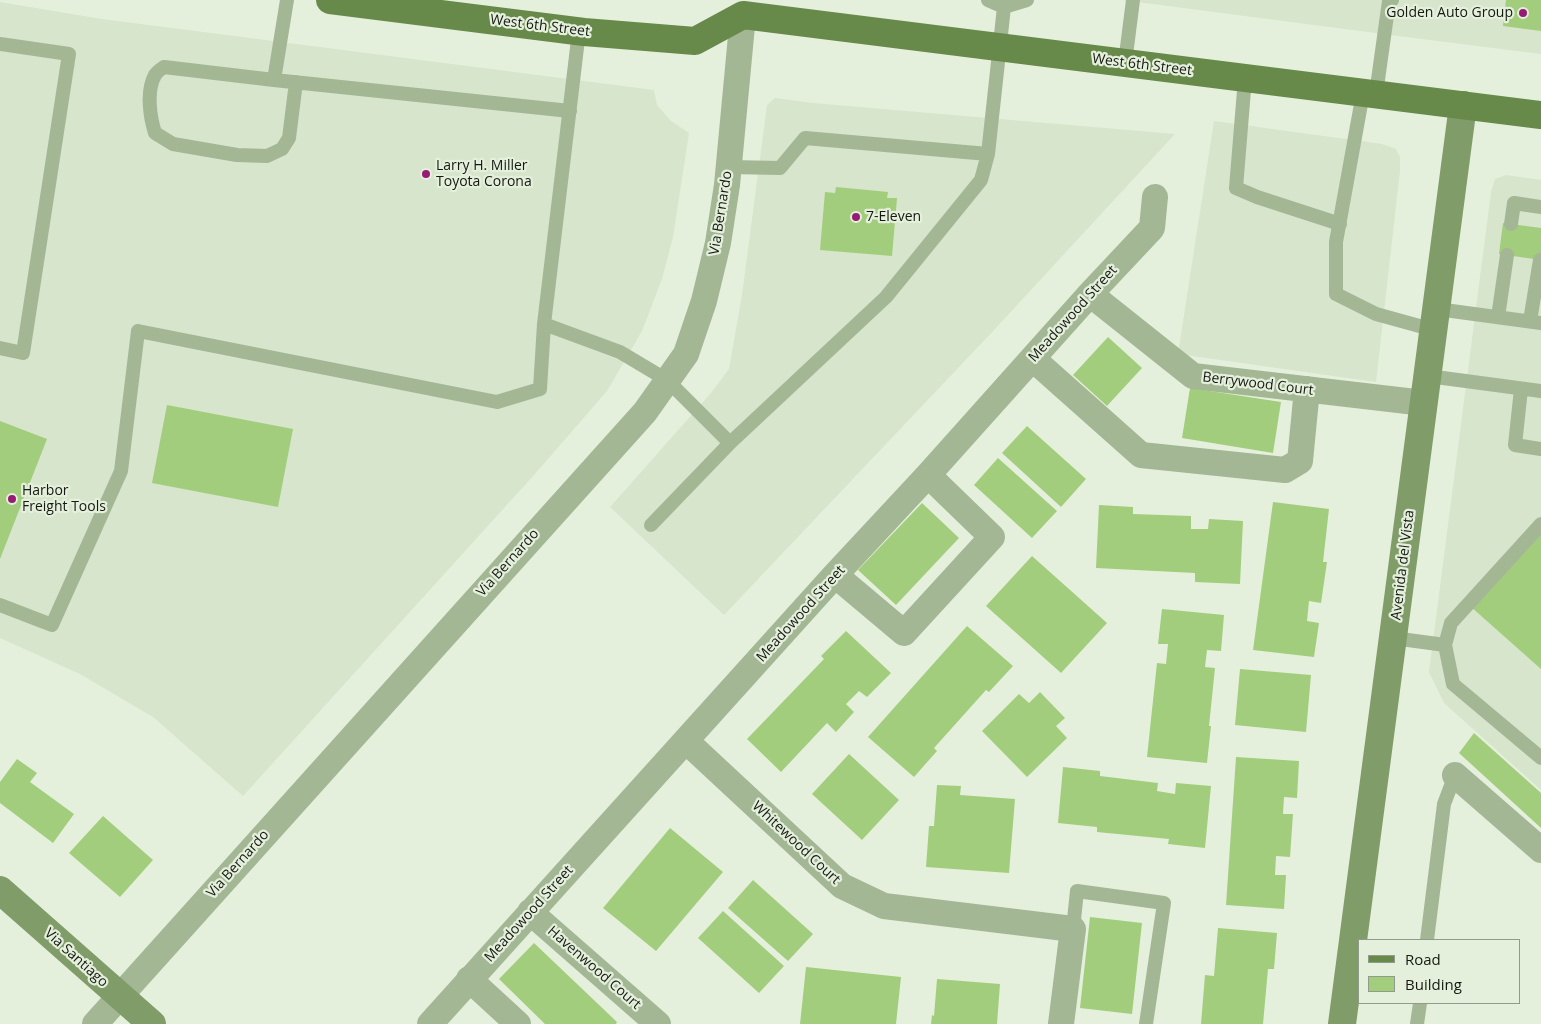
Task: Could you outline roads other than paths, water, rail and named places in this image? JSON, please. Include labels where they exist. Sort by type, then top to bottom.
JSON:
[{"type":"main road","name":"West 6th Street","points":[[330,0],[579,31],[694,41],[740,5],[998,47],[1541,116]]},
{"type":"street","name":"Via Bernardo","points":[[94,1024],[645,412],[686,354],[704,301],[718,243],[729,167],[740,5]]},
{"type":"street","name":"Avenida del Vista","points":[[1342,1024],[1463,105]]},
{"type":"street","name":"Meadowood Street","points":[[430,1024],[835,575],[1152,228],[1155,197]]},
{"type":"street","name":"Berrywood Court","points":[[1090,294],[1193,376],[1424,403]]},
{"type":"street","points":[[1033,359],[1141,455],[1285,470],[1300,461],[1307,389]]},
{"type":"street","points":[[835,575],[904,633],[992,537],[928,475]]},
{"type":"street","name":"Whitewood Court","points":[[686,741],[842,886],[884,906],[1073,929]]},
{"type":"street","points":[[1455,775],[1541,850]]},
{"type":"street","name":"Via Santiago","points":[[0,890],[152,1024]]},
{"type":"street","name":"Havenwood Court","points":[[530,912],[658,1024]]},
{"type":"street","points":[[1062,1024],[1073,929]]},
{"type":"street","points":[[469,979],[518,1024]]},
{"type":"lane","points":[[274,80],[287,0]]},
{"type":"lane","points":[[988,0],[1004,7],[1026,0]]},
{"type":"lane","points":[[1125,63],[1132,0]]},
{"type":"lane","points":[[1392,0],[1389,1],[1336,242],[1336,294],[1376,314],[1435,319],[1498,317],[1536,322],[1540,260]]},
{"type":"lane","points":[[651,525],[730,443],[886,297],[981,180],[988,154],[998,47],[1004,7]]},
{"type":"lane","points":[[0,606],[52,625],[121,471],[138,331],[497,402],[540,389],[544,324],[579,31]]},
{"type":"lane","points":[[0,44],[69,54],[23,353],[0,348]]},
{"type":"lane","points":[[296,82],[289,138],[282,149],[267,156],[237,155],[173,144],[155,134],[149,98],[155,75],[164,67],[570,111]]},
{"type":"lane","points":[[1245,78],[1236,188],[1257,197],[1340,224]]},
{"type":"lane","points":[[729,167],[780,168],[805,138],[988,154]]},
{"type":"lane","points":[[1511,224],[1514,204],[1541,207]]},
{"type":"lane","points":[[1498,317],[1507,255]]},
{"type":"lane","points":[[544,324],[620,352],[667,380],[730,443]]},
{"type":"lane","points":[[1428,376],[1541,391]]},
{"type":"lane","points":[[1521,389],[1515,445],[1541,449]]},
{"type":"lane","points":[[1541,524],[1450,623],[1445,645],[1453,684],[1541,758]]},
{"type":"lane","points":[[1393,638],[1445,645]]},
{"type":"lane","points":[[1427,939],[1444,804],[1455,775]]},
{"type":"lane","points":[[1073,929],[1077,891],[1164,903],[1146,1024]]},
{"type":"lane","points":[[1417,1024],[1420,1004]]},
{"type":"place","name":"Golden Auto Group","points":[[1523,13]]},
{"type":"place","name":"Larry H. Miller Toyota Corona","points":[[426,174]]},
{"type":"place","name":"7-Eleven","points":[[856,217]]},
{"type":"place","name":"Harbor Freight Tools","points":[[12,499]]}]
